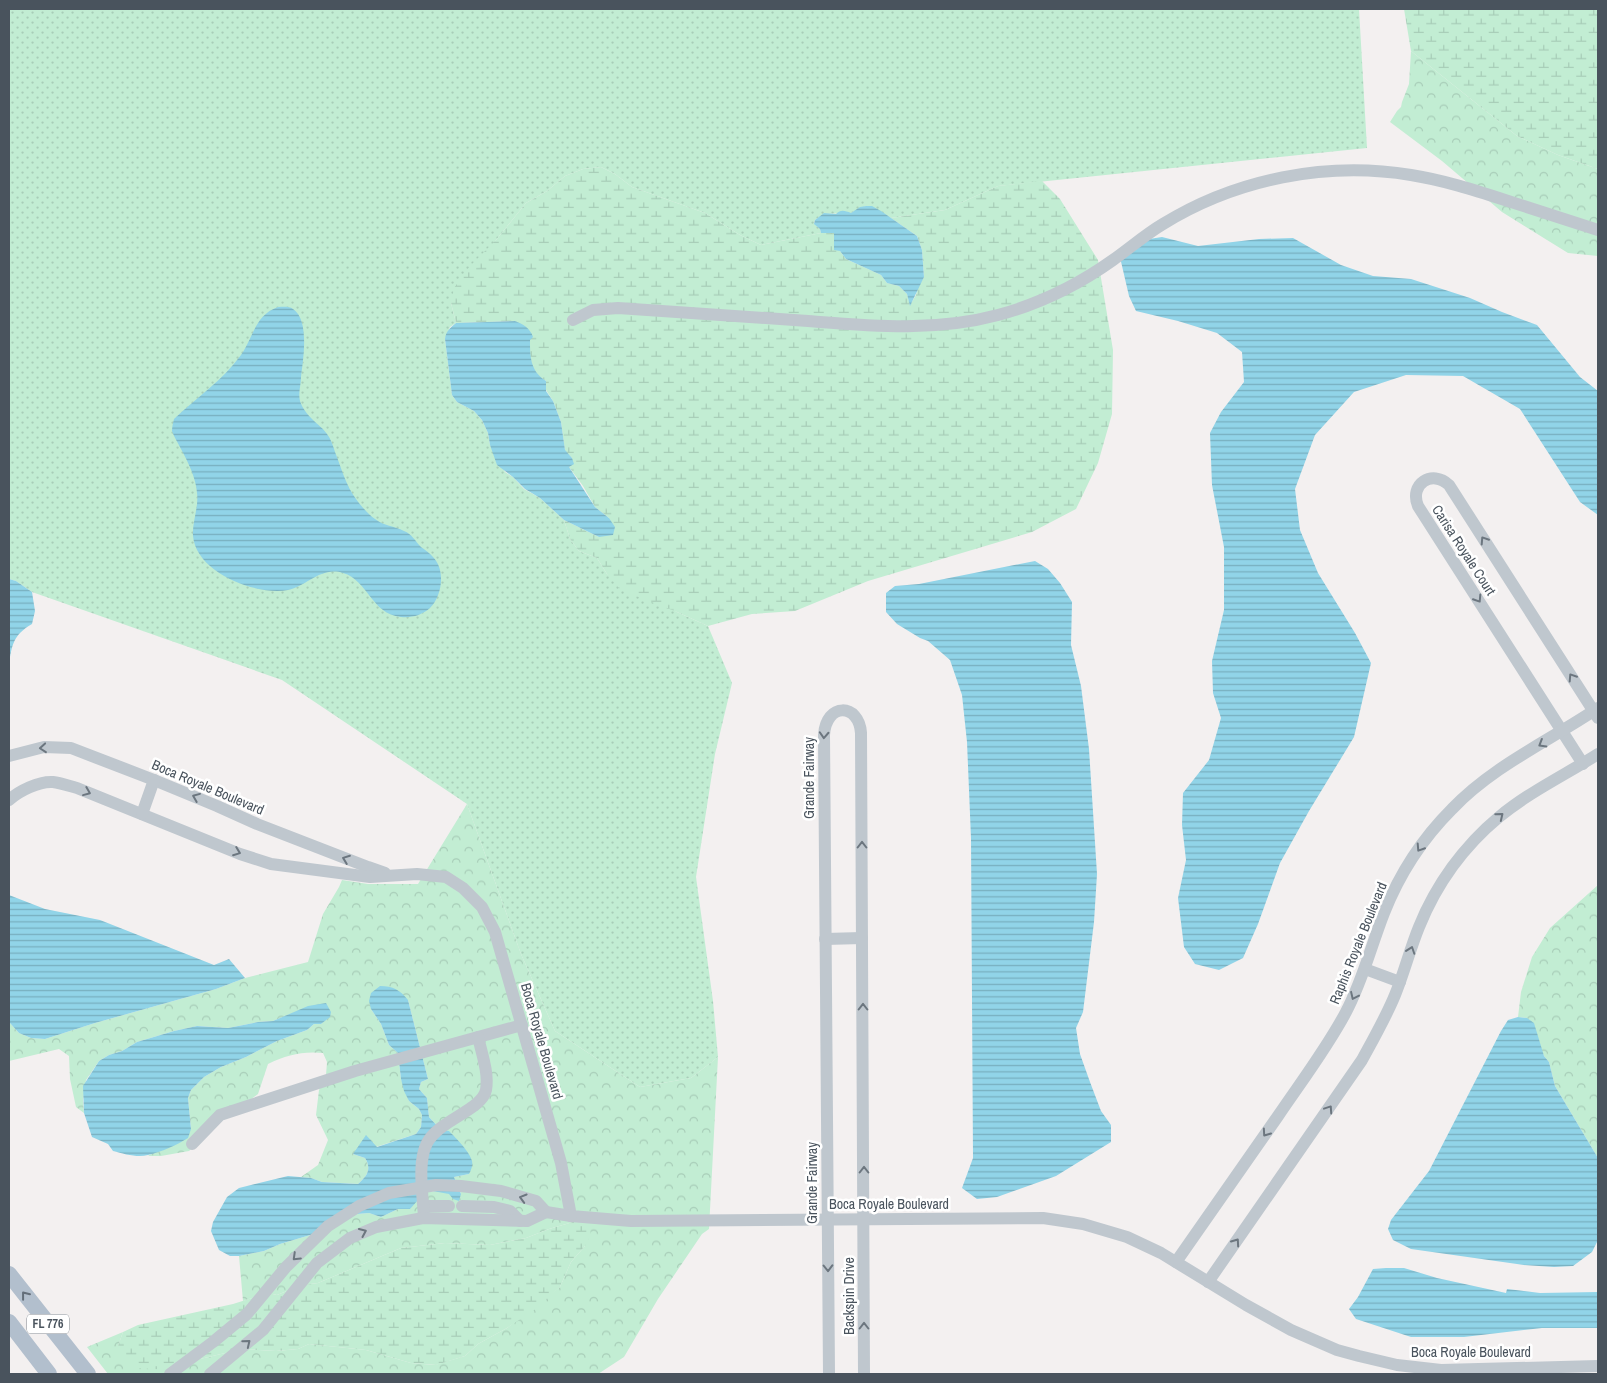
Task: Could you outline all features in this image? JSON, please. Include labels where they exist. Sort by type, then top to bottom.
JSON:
[{"type":"main road","name":"FL 776","points":[[9,1274],[88,1374]]},
{"type":"main road","name":"FL 776","points":[[9,1322],[49,1374]]},
{"type":"street","points":[[573,320],[593,310],[618,308],[900,327],[958,324],[1020,309],[1052,296],[1112,261],[1164,224],[1219,196],[1278,178],[1323,171],[1385,172],[1434,179],[1598,230]]},
{"type":"street","name":"Carisa Royale Court","points":[[1583,764],[1418,506],[1416,493],[1426,480],[1440,479],[1449,485],[1597,712]]},
{"type":"street","name":"Grande Fairway","points":[[829,1374],[824,734],[825,723],[830,715],[843,710],[856,716],[861,726],[864,1219]]},
{"type":"street","name":"Raphis Royale Boulevard","points":[[1176,1262],[1322,1052],[1346,1011],[1365,969],[1392,896],[1402,876],[1424,842],[1467,794],[1496,772],[1597,712]]},
{"type":"street","name":"Boca Royale Boulevard","points":[[9,756],[44,747],[71,748],[95,756],[368,868],[392,875]]},
{"type":"street","points":[[1208,1282],[1362,1060],[1381,1026],[1400,982],[1430,902],[1452,868],[1489,826],[1510,808],[1598,754]]},
{"type":"street","points":[[142,814],[154,780]]},
{"type":"street","name":"Boca Royale Boulevard","points":[[9,800],[15,795],[37,785],[51,782],[77,788],[240,854],[271,864],[370,877],[417,874],[446,877],[464,888],[482,907],[495,932],[561,1163],[571,1216],[631,1221],[1043,1218],[1083,1224],[1127,1237],[1161,1253],[1291,1330],[1337,1350],[1378,1362],[1441,1370],[1598,1366]]},
{"type":"street","points":[[825,939],[862,938]]},
{"type":"street","points":[[1365,969],[1400,982]]},
{"type":"street","points":[[192,1144],[220,1115],[355,1071],[522,1026]]},
{"type":"street","points":[[424,1212],[422,1160],[428,1142],[446,1122],[480,1102],[486,1091],[486,1075],[478,1038]]},
{"type":"street","points":[[170,1374],[247,1314],[286,1267],[328,1226],[359,1206],[389,1193],[436,1185],[461,1186],[501,1191],[536,1201],[546,1212]]},
{"type":"street","points":[[493,1190],[494,1207]]},
{"type":"street","points":[[210,1374],[263,1330],[317,1262],[350,1238],[376,1226],[424,1212],[455,1206],[494,1207],[510,1211],[520,1221]]},
{"type":"street","points":[[424,1212],[520,1221],[527,1221],[546,1212],[571,1216]]},
{"type":"street","name":"Backspin Drive","points":[[864,1219],[864,1374]]},
{"type":"green space","points":[[9,9],[1359,9],[1367,148],[998,186],[945,210],[891,218],[872,207],[866,206],[851,213],[824,214],[815,220],[814,223],[821,233],[761,245],[740,235],[705,213],[632,187],[615,174],[601,167],[583,169],[565,176],[547,191],[526,203],[496,240],[451,303],[456,323],[450,327],[445,339],[452,395],[457,402],[474,411],[482,420],[488,433],[490,445],[505,472],[513,477],[524,489],[540,498],[564,520],[570,539],[579,551],[597,558],[607,574],[677,612],[708,626],[732,683],[715,754],[696,877],[713,1001],[718,1057],[691,1078],[640,1087],[555,1031],[521,954],[467,804],[282,680],[32,592],[16,581],[9,579]]},
{"type":"green space","points":[[1404,9],[1598,9],[1598,169],[1558,155],[1517,136],[1411,51]]},
{"type":"green space","points":[[1411,51],[1517,136],[1558,155],[1598,169],[1598,256],[1568,253],[1502,212],[1442,161],[1390,122],[1401,107],[1409,84]]},
{"type":"green space","points":[[601,167],[615,174],[632,187],[705,213],[740,235],[761,245],[821,233],[834,233],[840,251],[846,259],[881,275],[887,283],[899,286],[907,294],[910,305],[924,277],[922,250],[917,236],[891,218],[945,210],[998,186],[1042,181],[1060,199],[1098,260],[1113,350],[1112,414],[1098,463],[1076,509],[1032,532],[868,581],[795,611],[752,614],[708,626],[621,590],[607,574],[597,558],[579,551],[570,539],[564,520],[599,537],[609,518],[595,507],[569,467],[572,458],[565,451],[561,422],[553,401],[546,390],[546,381],[539,377],[530,359],[530,340],[515,321],[456,323],[451,303],[454,288],[471,265],[496,240],[526,203],[547,191],[565,176],[583,169]]},
{"type":"green space","points":[[467,804],[521,954],[555,1031],[640,1087],[691,1078],[718,1057],[709,1229],[702,1234],[658,1299],[624,1357],[598,1374],[108,1374],[87,1347],[123,1332],[118,1346],[200,1359],[242,1349],[276,1351],[298,1349],[309,1344],[366,1350],[411,1363],[435,1365],[465,1356],[478,1344],[507,1328],[560,1287],[571,1262],[585,1246],[573,1222],[526,1238],[490,1245],[445,1243],[401,1248],[318,1283],[302,1285],[277,1295],[268,1293],[243,1301],[239,1256],[264,1251],[317,1233],[357,1214],[369,1213],[381,1217],[398,1209],[410,1209],[419,1192],[441,1191],[450,1194],[461,1194],[454,1177],[469,1174],[441,1130],[429,1117],[427,1098],[419,1089],[421,1082],[428,1079],[408,1000],[371,1009],[381,1024],[389,1045],[398,1053],[401,1079],[409,1101],[419,1109],[422,1115],[421,1127],[416,1134],[376,1147],[373,1144],[353,1154],[365,1158],[368,1166],[368,1172],[358,1184],[322,1182],[301,1177],[318,1165],[328,1140],[316,1115],[319,1090],[326,1075],[327,1062],[323,1053],[295,1054],[268,1064],[258,1094],[219,1123],[189,1151],[161,1156],[148,1156],[191,1129],[188,1098],[191,1090],[204,1077],[277,1041],[307,1030],[314,1024],[321,1024],[330,1016],[308,1007],[273,1021],[228,1028],[197,1026],[174,1031],[137,1042],[122,1051],[109,1055],[99,1061],[86,1080],[83,1100],[84,1113],[76,1107],[70,1079],[69,1056],[59,1049],[9,1061],[9,1022],[19,1033],[31,1038],[45,1039],[216,989],[245,978],[308,962],[323,914],[342,880],[368,884],[418,884]]},
{"type":"green space","points":[[1598,885],[1598,1158],[1555,1086],[1549,1062],[1544,1056],[1527,1018],[1518,1017],[1521,992],[1532,957],[1550,928]]},
{"type":"green space","points":[[573,1222],[589,1222],[591,1235],[585,1246],[571,1262],[560,1287],[534,1310],[478,1344],[465,1356],[436,1365],[411,1363],[366,1350],[309,1344],[298,1349],[276,1351],[242,1349],[200,1359],[170,1370],[139,1368],[121,1359],[118,1346],[123,1332],[138,1325],[233,1304],[268,1293],[277,1295],[302,1285],[318,1283],[401,1248],[445,1243],[490,1245],[526,1238]]},
{"type":"water","points":[[872,206],[881,211],[917,236],[922,250],[924,277],[910,306],[907,294],[899,286],[887,283],[881,275],[846,259],[840,251],[834,250],[834,233],[821,233],[820,229],[814,224],[815,220],[824,213],[836,214],[843,211],[851,213],[860,207]]},
{"type":"water","points":[[1162,237],[1198,246],[1259,239],[1293,238],[1341,265],[1373,276],[1411,279],[1470,298],[1537,325],[1580,377],[1598,391],[1598,515],[1580,502],[1520,409],[1463,376],[1406,375],[1354,392],[1315,435],[1295,489],[1300,530],[1318,573],[1371,663],[1354,737],[1280,863],[1258,924],[1243,958],[1219,970],[1195,964],[1184,947],[1178,898],[1186,860],[1182,825],[1183,793],[1209,760],[1221,718],[1213,693],[1212,661],[1224,610],[1224,547],[1212,485],[1210,433],[1221,412],[1244,382],[1242,352],[1217,333],[1136,311],[1129,296],[1119,253],[1130,242]]},
{"type":"water","points":[[278,307],[293,309],[302,322],[304,341],[299,392],[300,401],[307,414],[330,438],[352,494],[372,517],[409,534],[437,562],[441,576],[440,590],[430,608],[420,614],[405,617],[391,615],[376,604],[358,582],[343,573],[328,572],[321,574],[288,590],[275,591],[245,585],[216,571],[205,561],[197,549],[193,536],[197,504],[196,487],[189,465],[172,431],[174,419],[226,373],[241,355],[264,315]]},
{"type":"water","points":[[515,321],[526,327],[533,337],[530,340],[532,363],[537,373],[546,381],[546,391],[553,401],[561,422],[565,450],[572,458],[574,464],[569,467],[595,507],[609,518],[615,527],[613,535],[599,537],[564,520],[540,498],[525,489],[497,465],[488,433],[482,420],[474,411],[457,402],[452,395],[445,339],[449,330],[456,323]]},
{"type":"water","points":[[1035,561],[1048,569],[1072,602],[1071,645],[1081,686],[1089,749],[1097,874],[1094,922],[1083,1012],[1076,1028],[1080,1054],[1090,1082],[1101,1111],[1111,1125],[1111,1142],[1056,1176],[997,1197],[977,1199],[962,1188],[973,1158],[971,838],[967,742],[962,695],[950,660],[928,641],[897,624],[886,612],[886,593],[895,586],[919,584]]},
{"type":"water","points":[[9,579],[16,581],[32,592],[35,611],[32,624],[21,632],[14,641],[9,664]]},
{"type":"water","points":[[9,895],[45,909],[100,920],[214,965],[229,959],[245,978],[216,989],[45,1039],[31,1038],[19,1033],[9,1022]]},
{"type":"water","points":[[380,986],[396,989],[408,1000],[428,1079],[421,1082],[419,1089],[427,1098],[429,1117],[441,1130],[449,1131],[471,1157],[472,1165],[469,1174],[454,1177],[461,1194],[459,1201],[453,1199],[449,1194],[427,1190],[410,1209],[398,1209],[381,1217],[369,1213],[357,1214],[317,1233],[264,1251],[230,1256],[219,1250],[211,1231],[213,1222],[227,1197],[239,1188],[288,1176],[311,1178],[322,1182],[358,1184],[368,1172],[368,1166],[365,1158],[353,1154],[366,1135],[377,1147],[416,1134],[421,1127],[422,1115],[419,1109],[409,1101],[404,1091],[398,1053],[389,1045],[381,1024],[371,1009],[369,1001],[371,993]]},
{"type":"water","points":[[326,1003],[331,1012],[330,1017],[321,1024],[314,1024],[307,1030],[277,1041],[204,1077],[191,1090],[188,1098],[191,1129],[188,1138],[184,1141],[158,1152],[140,1156],[113,1151],[108,1144],[92,1137],[84,1113],[83,1086],[99,1061],[109,1055],[122,1051],[137,1042],[174,1031],[197,1026],[228,1028],[273,1021],[308,1006]]},
{"type":"water","points":[[1518,1017],[1527,1018],[1534,1023],[1544,1056],[1549,1062],[1555,1086],[1598,1158],[1598,1240],[1592,1252],[1573,1266],[1554,1267],[1524,1265],[1411,1249],[1393,1240],[1388,1229],[1391,1220],[1429,1171],[1501,1031],[1508,1020]]},
{"type":"water","points":[[1404,1268],[1437,1278],[1506,1293],[1507,1289],[1540,1293],[1598,1292],[1598,1328],[1542,1328],[1464,1337],[1411,1337],[1356,1319],[1349,1309],[1358,1297],[1373,1269]]}]
